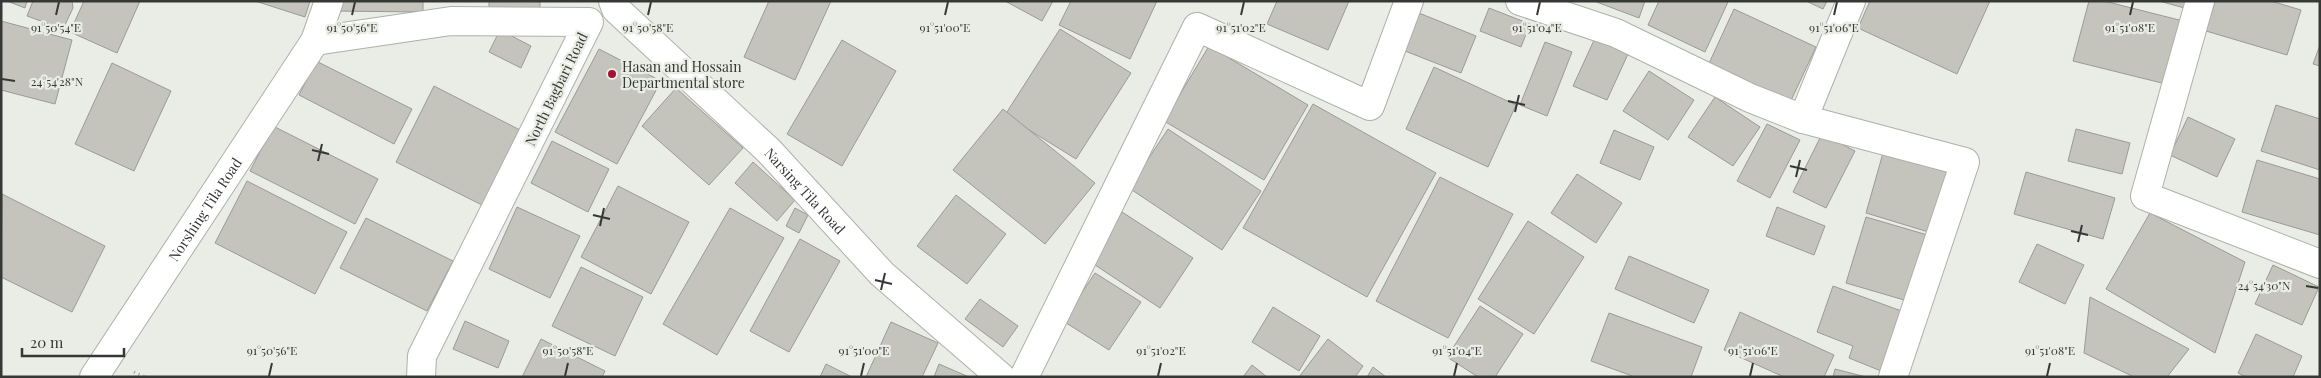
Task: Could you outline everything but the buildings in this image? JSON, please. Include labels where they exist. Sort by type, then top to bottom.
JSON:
[{"type":"street","name":"Norshing Tila Road","points":[[94,377],[315,41],[329,1]]},
{"type":"street","points":[[1024,377],[1197,27],[1370,106],[1409,1]]},
{"type":"street","points":[[1520,1],[1616,34],[1750,98],[1804,119],[1965,162],[1893,377]]},
{"type":"street","points":[[1804,119],[1851,1]]},
{"type":"street","points":[[2200,1],[2145,196],[2320,264]]},
{"type":"street","points":[[589,22],[615,5]]},
{"type":"street","name":"Narsing Tila Road","points":[[615,5],[769,151],[882,274],[1001,377]]},
{"type":"street","name":"North Bagbari Road","points":[[315,41],[451,21],[589,22],[422,356],[421,377]]},
{"type":"place","name":"Hasan and Hossain Departmental store","points":[[612,74]]}]
